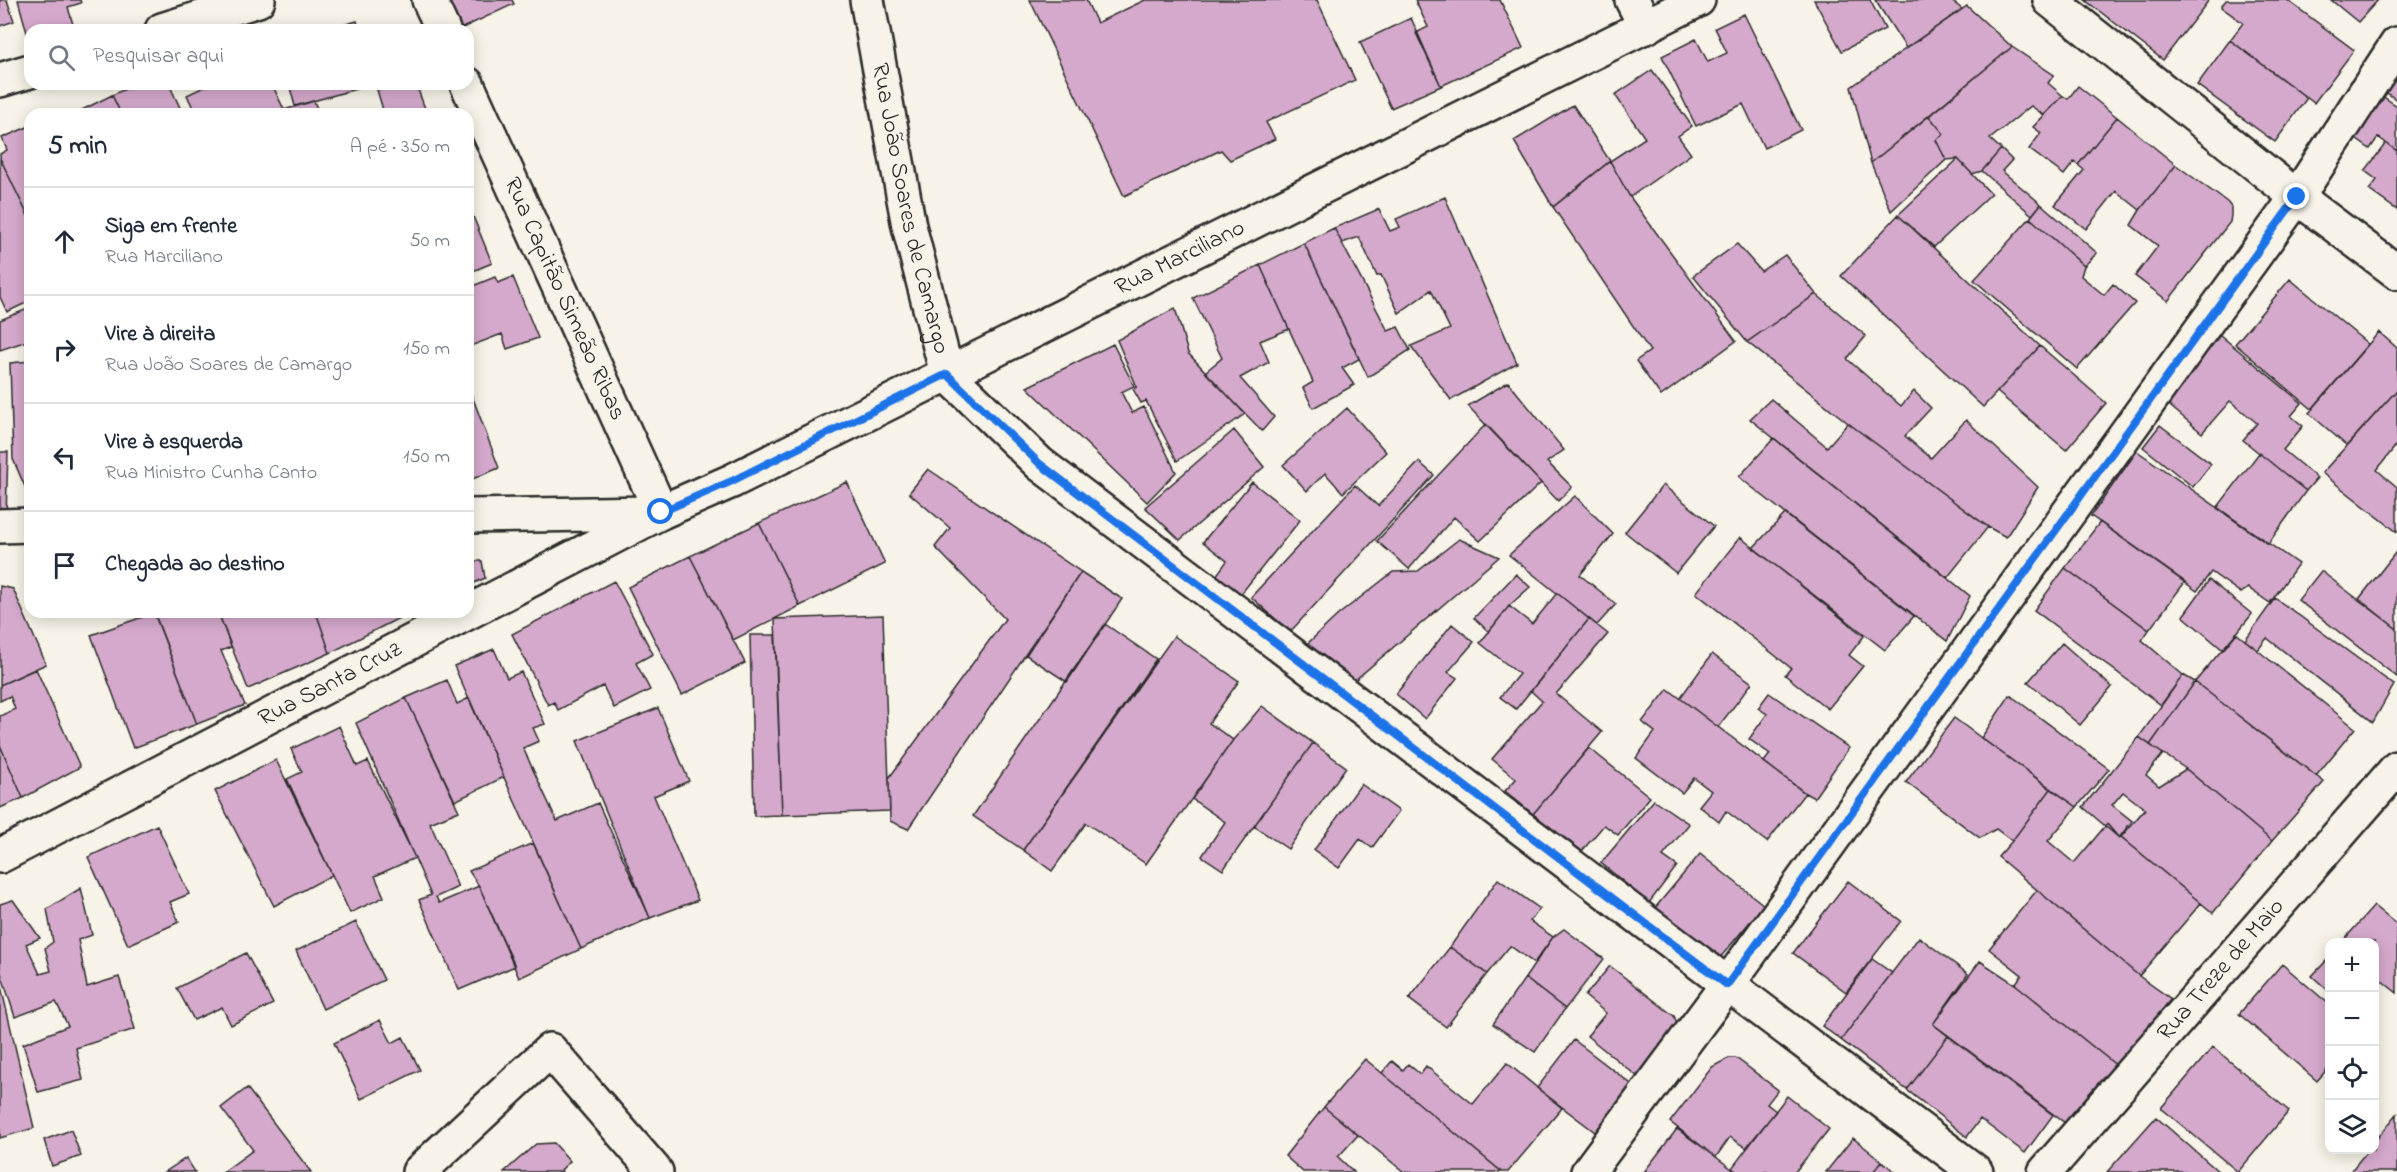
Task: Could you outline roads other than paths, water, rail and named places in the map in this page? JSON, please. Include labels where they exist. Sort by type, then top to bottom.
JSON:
[{"type":"street","points":[[181,24],[258,0]]},
{"type":"street","points":[[429,0],[440,24]]},
{"type":"street","name":"Rua João Soares de Camargo","points":[[867,0],[909,226],[947,374],[1040,464],[1976,1172]]},
{"type":"street","name":"Rua Marciliano","points":[[661,512],[732,481],[947,374],[1639,13],[1698,0]]},
{"type":"street","points":[[2050,0],[2297,197],[2397,272]]},
{"type":"street","points":[[1588,1172],[1727,985],[2297,197],[2397,44]]},
{"type":"street","points":[[0,80],[24,73]]},
{"type":"street","name":"Rua Capitão Simeão Ribas","points":[[470,90],[661,512]]},
{"type":"street","points":[[474,516],[661,512]]},
{"type":"street","name":"Rua Santa Cruz","points":[[474,609],[661,512]]},
{"type":"street","points":[[0,526],[24,525]]},
{"type":"street","name":"Rua Santa Cruz","points":[[0,856],[457,618]]},
{"type":"street","name":"Rua Treze de Maio","points":[[2045,1172],[2397,768]]},
{"type":"street","points":[[419,1172],[550,1050],[656,1172]]}]
